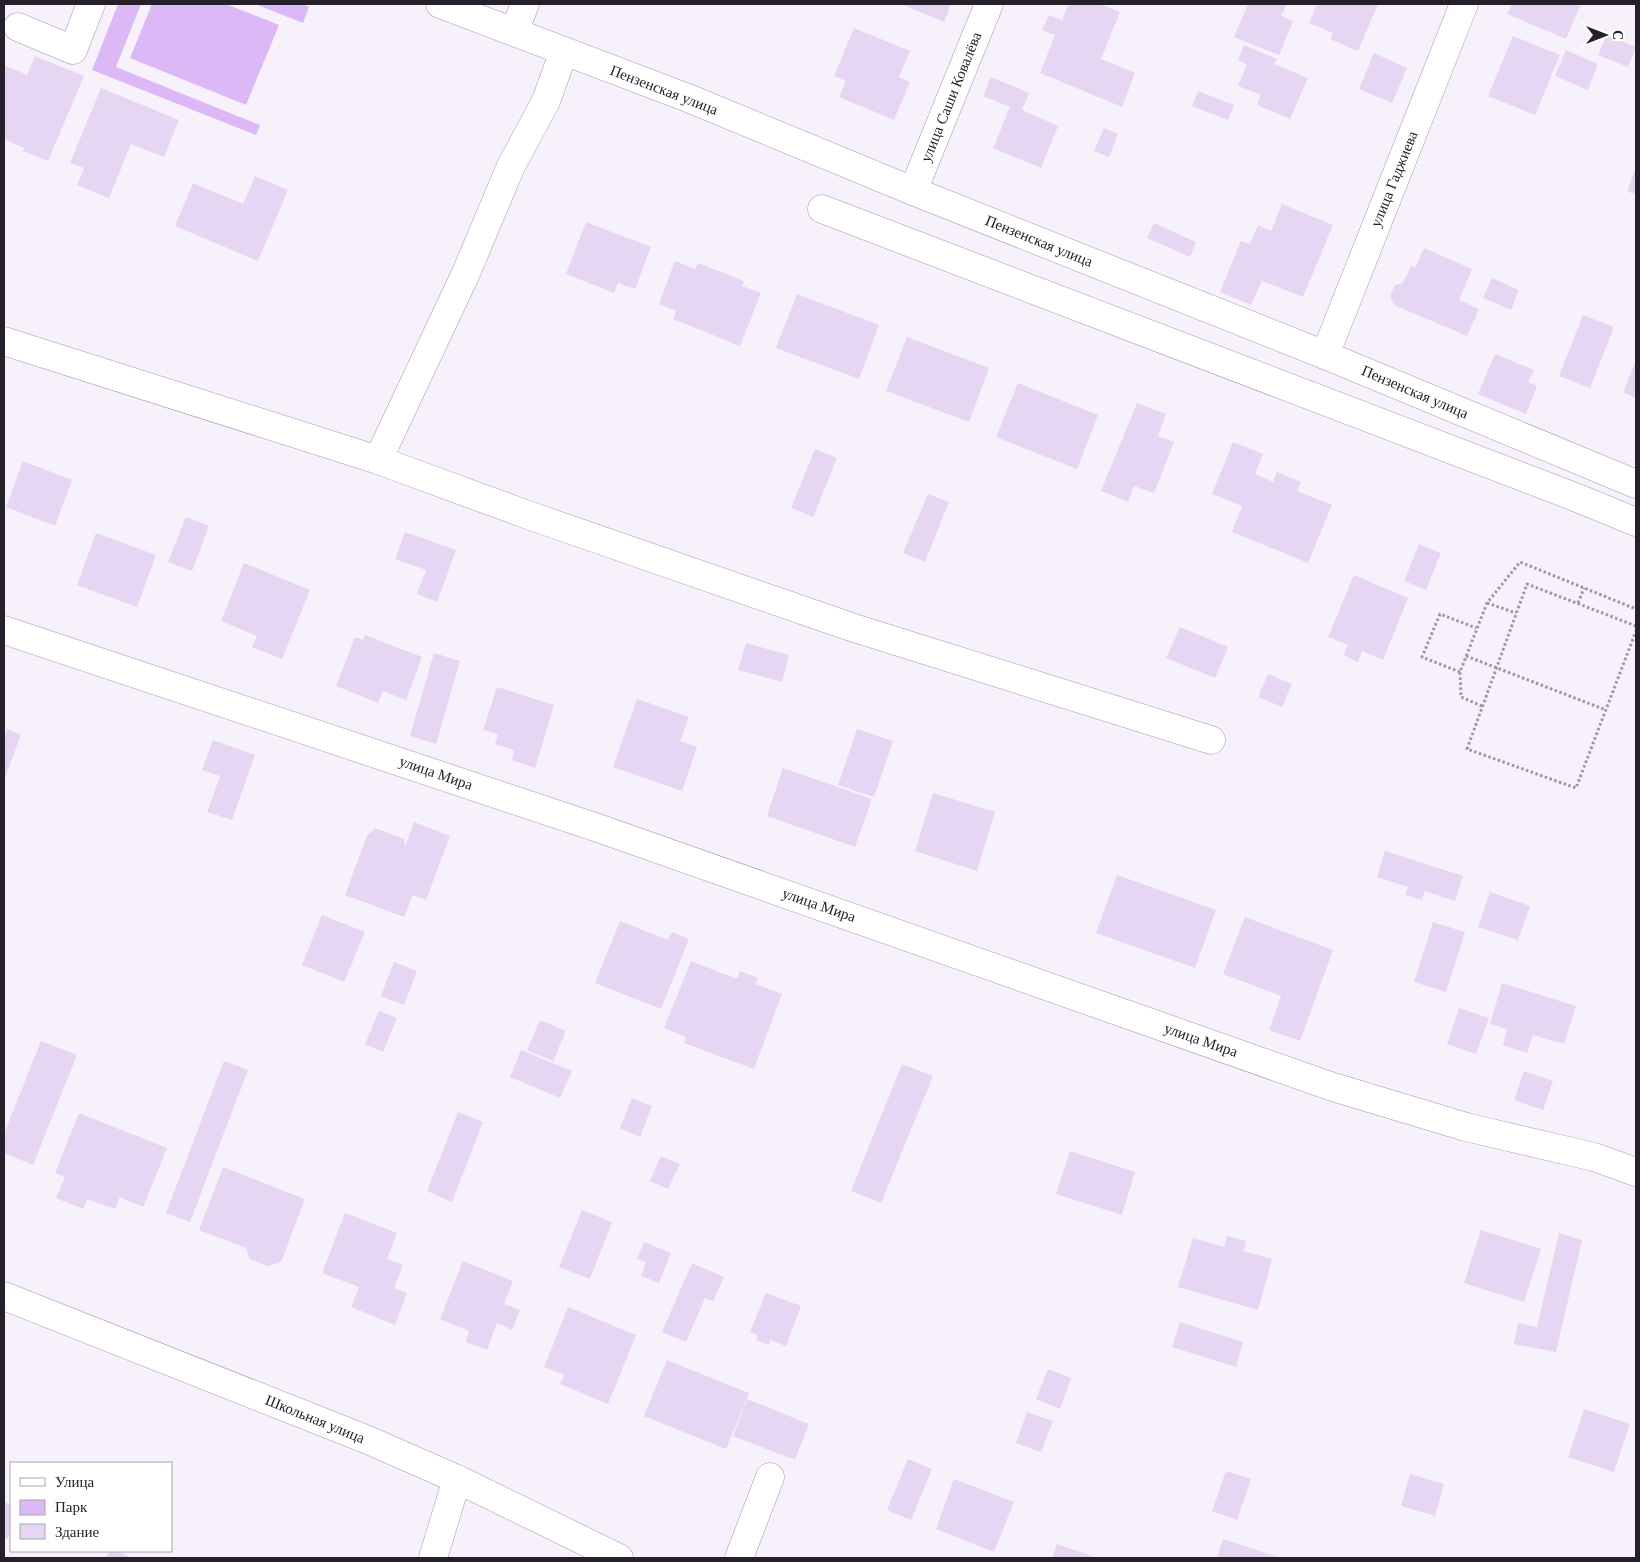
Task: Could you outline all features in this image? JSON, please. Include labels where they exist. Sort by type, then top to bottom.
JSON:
[{"type":"street","points":[[18,27],[73,50],[91,4]]},
{"type":"street","name":"Пензенская улица","points":[[440,4],[688,98],[913,191],[1325,355],[1636,484]]},
{"type":"street","points":[[514,32],[525,4]]},
{"type":"street","name":"улица Саши Ковалёва","points":[[913,191],[989,4]]},
{"type":"street","name":"улица Гаджиева","points":[[1325,355],[1464,4]]},
{"type":"street","points":[[378,460],[466,273],[511,166],[546,101],[564,52]]},
{"type":"street","points":[[822,209],[1636,522]]},
{"type":"street","points":[[4,341],[378,460],[528,515],[851,627],[1211,740]]},
{"type":"street","name":"улица Мира","points":[[4,630],[589,825],[1333,1086],[1466,1127],[1594,1157],[1636,1172]]},
{"type":"street","name":"Школьная улица","points":[[4,1296],[368,1440],[457,1479],[619,1558]]},
{"type":"street","points":[[739,1558],[770,1477]]},
{"type":"street","points":[[432,1558],[457,1479]]},
{"type":"path","points":[[1482,706],[1461,697],[1460,672],[1487,602],[1520,562],[1636,609]]},
{"type":"path","points":[[1636,626],[1527,584],[1467,749],[1576,788],[1636,631]]},
{"type":"path","points":[[1578,603],[1584,588]]},
{"type":"path","points":[[1487,602],[1516,614]]},
{"type":"path","points":[[1460,672],[1422,657],[1440,614],[1476,628]]},
{"type":"path","points":[[1466,656],[1606,710]]},
{"type":"green space","points":[[118,4],[141,4],[116,67],[260,125],[256,135],[92,70]]},
{"type":"green space","points":[[152,4],[226,4],[279,25],[246,105],[130,58]]},
{"type":"green space","points":[[255,4],[302,4],[309,7],[303,23]]},
{"type":"building","points":[[901,4],[951,4],[944,22]]},
{"type":"building","points":[[1069,4],[1101,4],[1120,12],[1101,59],[1135,73],[1122,107],[1040,73],[1055,35],[1042,30],[1049,15],[1062,20]]},
{"type":"building","points":[[1248,4],[1287,4],[1281,16],[1293,21],[1279,55],[1234,37]]},
{"type":"building","points":[[1317,4],[1378,4],[1358,51],[1330,39],[1333,33],[1309,23]]},
{"type":"building","points":[[1512,4],[1581,4],[1566,39],[1507,14]]},
{"type":"building","points":[[854,28],[910,51],[899,77],[910,82],[894,120],[839,97],[846,81],[834,76]]},
{"type":"building","points":[[1607,35],[1636,47],[1628,67],[1598,55]]},
{"type":"building","points":[[1513,36],[1560,55],[1535,115],[1488,96]]},
{"type":"building","points":[[1244,45],[1277,59],[1274,64],[1308,78],[1290,119],[1257,105],[1261,95],[1238,86],[1247,64],[1238,60]]},
{"type":"building","points":[[1566,50],[1598,64],[1588,90],[1555,76]]},
{"type":"building","points":[[1374,53],[1407,68],[1392,103],[1359,89]]},
{"type":"building","points":[[35,56],[84,76],[48,161],[23,151],[24,148],[4,139],[4,65],[27,75]]},
{"type":"building","points":[[991,77],[1029,93],[1022,110],[1058,126],[1041,168],[993,148],[1010,107],[983,96]]},
{"type":"building","points":[[101,88],[179,120],[164,157],[131,144],[109,198],[77,185],[84,168],[70,163]]},
{"type":"building","points":[[1198,91],[1234,105],[1228,120],[1192,106]]},
{"type":"building","points":[[1104,128],[1118,134],[1109,157],[1094,151]]},
{"type":"building","points":[[1636,167],[1636,195],[1627,191]]},
{"type":"building","points":[[255,176],[288,190],[258,261],[175,226],[193,183],[243,204]]},
{"type":"building","points":[[1282,204],[1333,225],[1303,297],[1262,281],[1251,305],[1220,292],[1241,241],[1250,244],[1258,225],[1271,231]]},
{"type":"building","points":[[586,222],[651,247],[635,289],[618,283],[614,293],[566,274]]},
{"type":"building","points":[[1154,223],[1196,242],[1190,257],[1147,238]]},
{"type":"building","points":[[1424,248],[1472,269],[1459,300],[1479,309],[1467,336],[1394,305],[1390,296],[1395,285],[1403,283],[1411,266],[1415,268]]},
{"type":"building","points":[[675,261],[695,269],[698,263],[744,281],[742,286],[761,293],[740,346],[673,319],[676,311],[659,304]]},
{"type":"building","points":[[1492,278],[1519,290],[1511,310],[1483,298]]},
{"type":"building","points":[[797,294],[879,325],[859,379],[776,348]]},
{"type":"building","points":[[1583,315],[1614,327],[1590,388],[1559,376]]},
{"type":"building","points":[[907,337],[989,368],[969,422],[886,391]]},
{"type":"building","points":[[1495,354],[1534,370],[1528,382],[1537,386],[1526,414],[1478,394]]},
{"type":"building","points":[[1636,360],[1636,398],[1623,392]]},
{"type":"building","points":[[1018,383],[1098,415],[1077,469],[996,437]]},
{"type":"building","points":[[1137,403],[1166,414],[1158,436],[1174,442],[1154,493],[1134,486],[1128,502],[1101,491]]},
{"type":"building","points":[[1233,442],[1263,454],[1255,474],[1273,482],[1277,472],[1301,482],[1297,491],[1332,505],[1308,563],[1232,532],[1242,506],[1212,494]]},
{"type":"building","points":[[815,449],[837,458],[813,517],[791,508]]},
{"type":"building","points":[[23,461],[72,480],[55,526],[6,507]]},
{"type":"building","points":[[928,494],[949,502],[925,562],[903,553]]},
{"type":"building","points":[[186,517],[209,526],[192,571],[168,562]]},
{"type":"building","points":[[405,532],[456,550],[437,602],[417,594],[426,570],[395,559]]},
{"type":"building","points":[[96,533],[156,555],[137,607],[77,585]]},
{"type":"building","points":[[1419,544],[1441,553],[1426,590],[1404,581]]},
{"type":"building","points":[[244,563],[310,590],[282,659],[252,647],[257,636],[221,621]]},
{"type":"building","points":[[1354,575],[1408,598],[1383,660],[1362,651],[1358,662],[1343,655],[1348,645],[1328,637]]},
{"type":"building","points":[[1180,627],[1228,647],[1215,678],[1166,658]]},
{"type":"building","points":[[365,635],[422,657],[406,700],[383,691],[378,703],[336,686],[355,637],[363,640]]},
{"type":"building","points":[[746,643],[789,655],[782,682],[738,670]]},
{"type":"building","points":[[434,653],[460,661],[436,744],[410,736]]},
{"type":"building","points":[[1268,674],[1292,684],[1282,707],[1258,697]]},
{"type":"building","points":[[497,687],[554,705],[535,768],[512,760],[514,750],[495,744],[498,734],[483,730]]},
{"type":"building","points":[[637,699],[689,717],[680,741],[697,747],[682,791],[613,767]]},
{"type":"building","points":[[7,729],[21,735],[4,780],[4,738]]},
{"type":"building","points":[[857,729],[893,741],[874,797],[838,785]]},
{"type":"building","points":[[213,740],[255,755],[232,820],[207,812],[220,776],[202,770]]},
{"type":"building","points":[[783,768],[872,799],[855,847],[767,816]]},
{"type":"building","points":[[933,793],[995,812],[977,871],[915,851]]},
{"type":"building","points":[[414,822],[450,836],[426,900],[413,895],[404,917],[345,895],[367,836],[375,828],[404,839],[405,847]]},
{"type":"building","points":[[1385,851],[1463,876],[1455,901],[1425,891],[1422,900],[1405,895],[1408,887],[1377,877]]},
{"type":"building","points":[[1117,875],[1216,910],[1195,968],[1096,933]]},
{"type":"building","points":[[1490,892],[1530,906],[1518,940],[1478,927]]},
{"type":"building","points":[[322,915],[365,932],[344,982],[302,965]]},
{"type":"building","points":[[1245,917],[1333,950],[1300,1041],[1269,1030],[1281,996],[1223,974]]},
{"type":"building","points":[[620,921],[668,940],[672,932],[689,939],[661,1009],[595,983]]},
{"type":"building","points":[[1433,922],[1465,932],[1446,992],[1414,982]]},
{"type":"building","points":[[691,961],[737,979],[740,971],[758,978],[755,984],[782,994],[754,1069],[684,1043],[686,1037],[664,1028]]},
{"type":"building","points":[[394,962],[417,971],[404,1005],[381,996]]},
{"type":"building","points":[[1502,983],[1576,1006],[1564,1044],[1533,1035],[1527,1053],[1503,1045],[1507,1029],[1490,1024]]},
{"type":"building","points":[[1459,1008],[1489,1018],[1476,1054],[1447,1044]]},
{"type":"building","points":[[379,1011],[397,1018],[383,1052],[365,1044]]},
{"type":"building","points":[[540,1020],[566,1031],[553,1061],[527,1050]]},
{"type":"building","points":[[41,1041],[77,1055],[33,1165],[4,1153],[4,1134]]},
{"type":"building","points":[[521,1050],[572,1071],[560,1098],[510,1077]]},
{"type":"building","points":[[224,1061],[248,1070],[190,1222],[166,1213]]},
{"type":"building","points":[[902,1064],[933,1076],[881,1203],[851,1191]]},
{"type":"building","points":[[1524,1071],[1553,1081],[1543,1110],[1514,1100]]},
{"type":"building","points":[[632,1098],[652,1106],[640,1137],[620,1128]]},
{"type":"building","points":[[458,1112],[483,1122],[452,1202],[427,1191]]},
{"type":"building","points":[[79,1113],[167,1148],[143,1207],[120,1197],[115,1209],[87,1199],[83,1209],[56,1198],[65,1177],[55,1173]]},
{"type":"building","points":[[1070,1151],[1135,1172],[1122,1215],[1056,1194]]},
{"type":"building","points":[[661,1156],[680,1164],[668,1189],[650,1181]]},
{"type":"building","points":[[223,1167],[305,1199],[281,1262],[268,1266],[250,1259],[246,1248],[199,1230]]},
{"type":"building","points":[[582,1210],[612,1222],[590,1279],[559,1267]]},
{"type":"building","points":[[345,1213],[397,1233],[387,1259],[403,1265],[394,1288],[407,1293],[395,1325],[351,1307],[359,1287],[322,1273]]},
{"type":"building","points":[[1481,1230],[1541,1249],[1524,1302],[1464,1283]]},
{"type":"building","points":[[1559,1233],[1582,1240],[1556,1352],[1514,1344],[1518,1323],[1537,1327]]},
{"type":"building","points":[[1227,1236],[1246,1241],[1243,1251],[1272,1259],[1258,1310],[1178,1287],[1193,1238],[1224,1247]]},
{"type":"building","points":[[644,1242],[671,1253],[659,1283],[641,1276],[646,1262],[637,1259]]},
{"type":"building","points":[[463,1261],[513,1281],[504,1304],[520,1310],[512,1330],[497,1323],[487,1350],[466,1342],[469,1331],[440,1319]]},
{"type":"building","points":[[692,1263],[724,1277],[713,1301],[705,1298],[686,1342],[662,1332]]},
{"type":"building","points":[[766,1293],[801,1306],[786,1346],[770,1340],[769,1345],[756,1340],[758,1335],[750,1332]]},
{"type":"building","points":[[568,1307],[636,1335],[608,1404],[560,1384],[564,1375],[544,1367]]},
{"type":"building","points":[[1180,1322],[1243,1342],[1236,1367],[1172,1347]]},
{"type":"building","points":[[667,1360],[749,1393],[726,1449],[644,1416]]},
{"type":"building","points":[[1048,1369],[1071,1378],[1060,1409],[1036,1399]]},
{"type":"building","points":[[747,1399],[809,1424],[795,1460],[733,1436]]},
{"type":"building","points":[[1584,1409],[1630,1424],[1614,1472],[1568,1457]]},
{"type":"building","points":[[1027,1412],[1053,1421],[1041,1452],[1016,1443]]},
{"type":"building","points":[[908,1459],[932,1469],[911,1520],[887,1510]]},
{"type":"building","points":[[1226,1471],[1251,1479],[1237,1520],[1212,1511]]},
{"type":"building","points":[[1410,1474],[1444,1484],[1435,1516],[1401,1506]]},
{"type":"building","points":[[954,1479],[1014,1502],[994,1552],[936,1529]]},
{"type":"building","points":[[4,1502],[10,1505],[10,1533],[8,1539],[4,1537]]},
{"type":"building","points":[[1223,1539],[1281,1558],[1217,1558]]},
{"type":"building","points":[[1057,1544],[1097,1558],[1052,1558]]},
{"type":"building","points":[[109,1552],[120,1552],[132,1558],[106,1558]]}]
